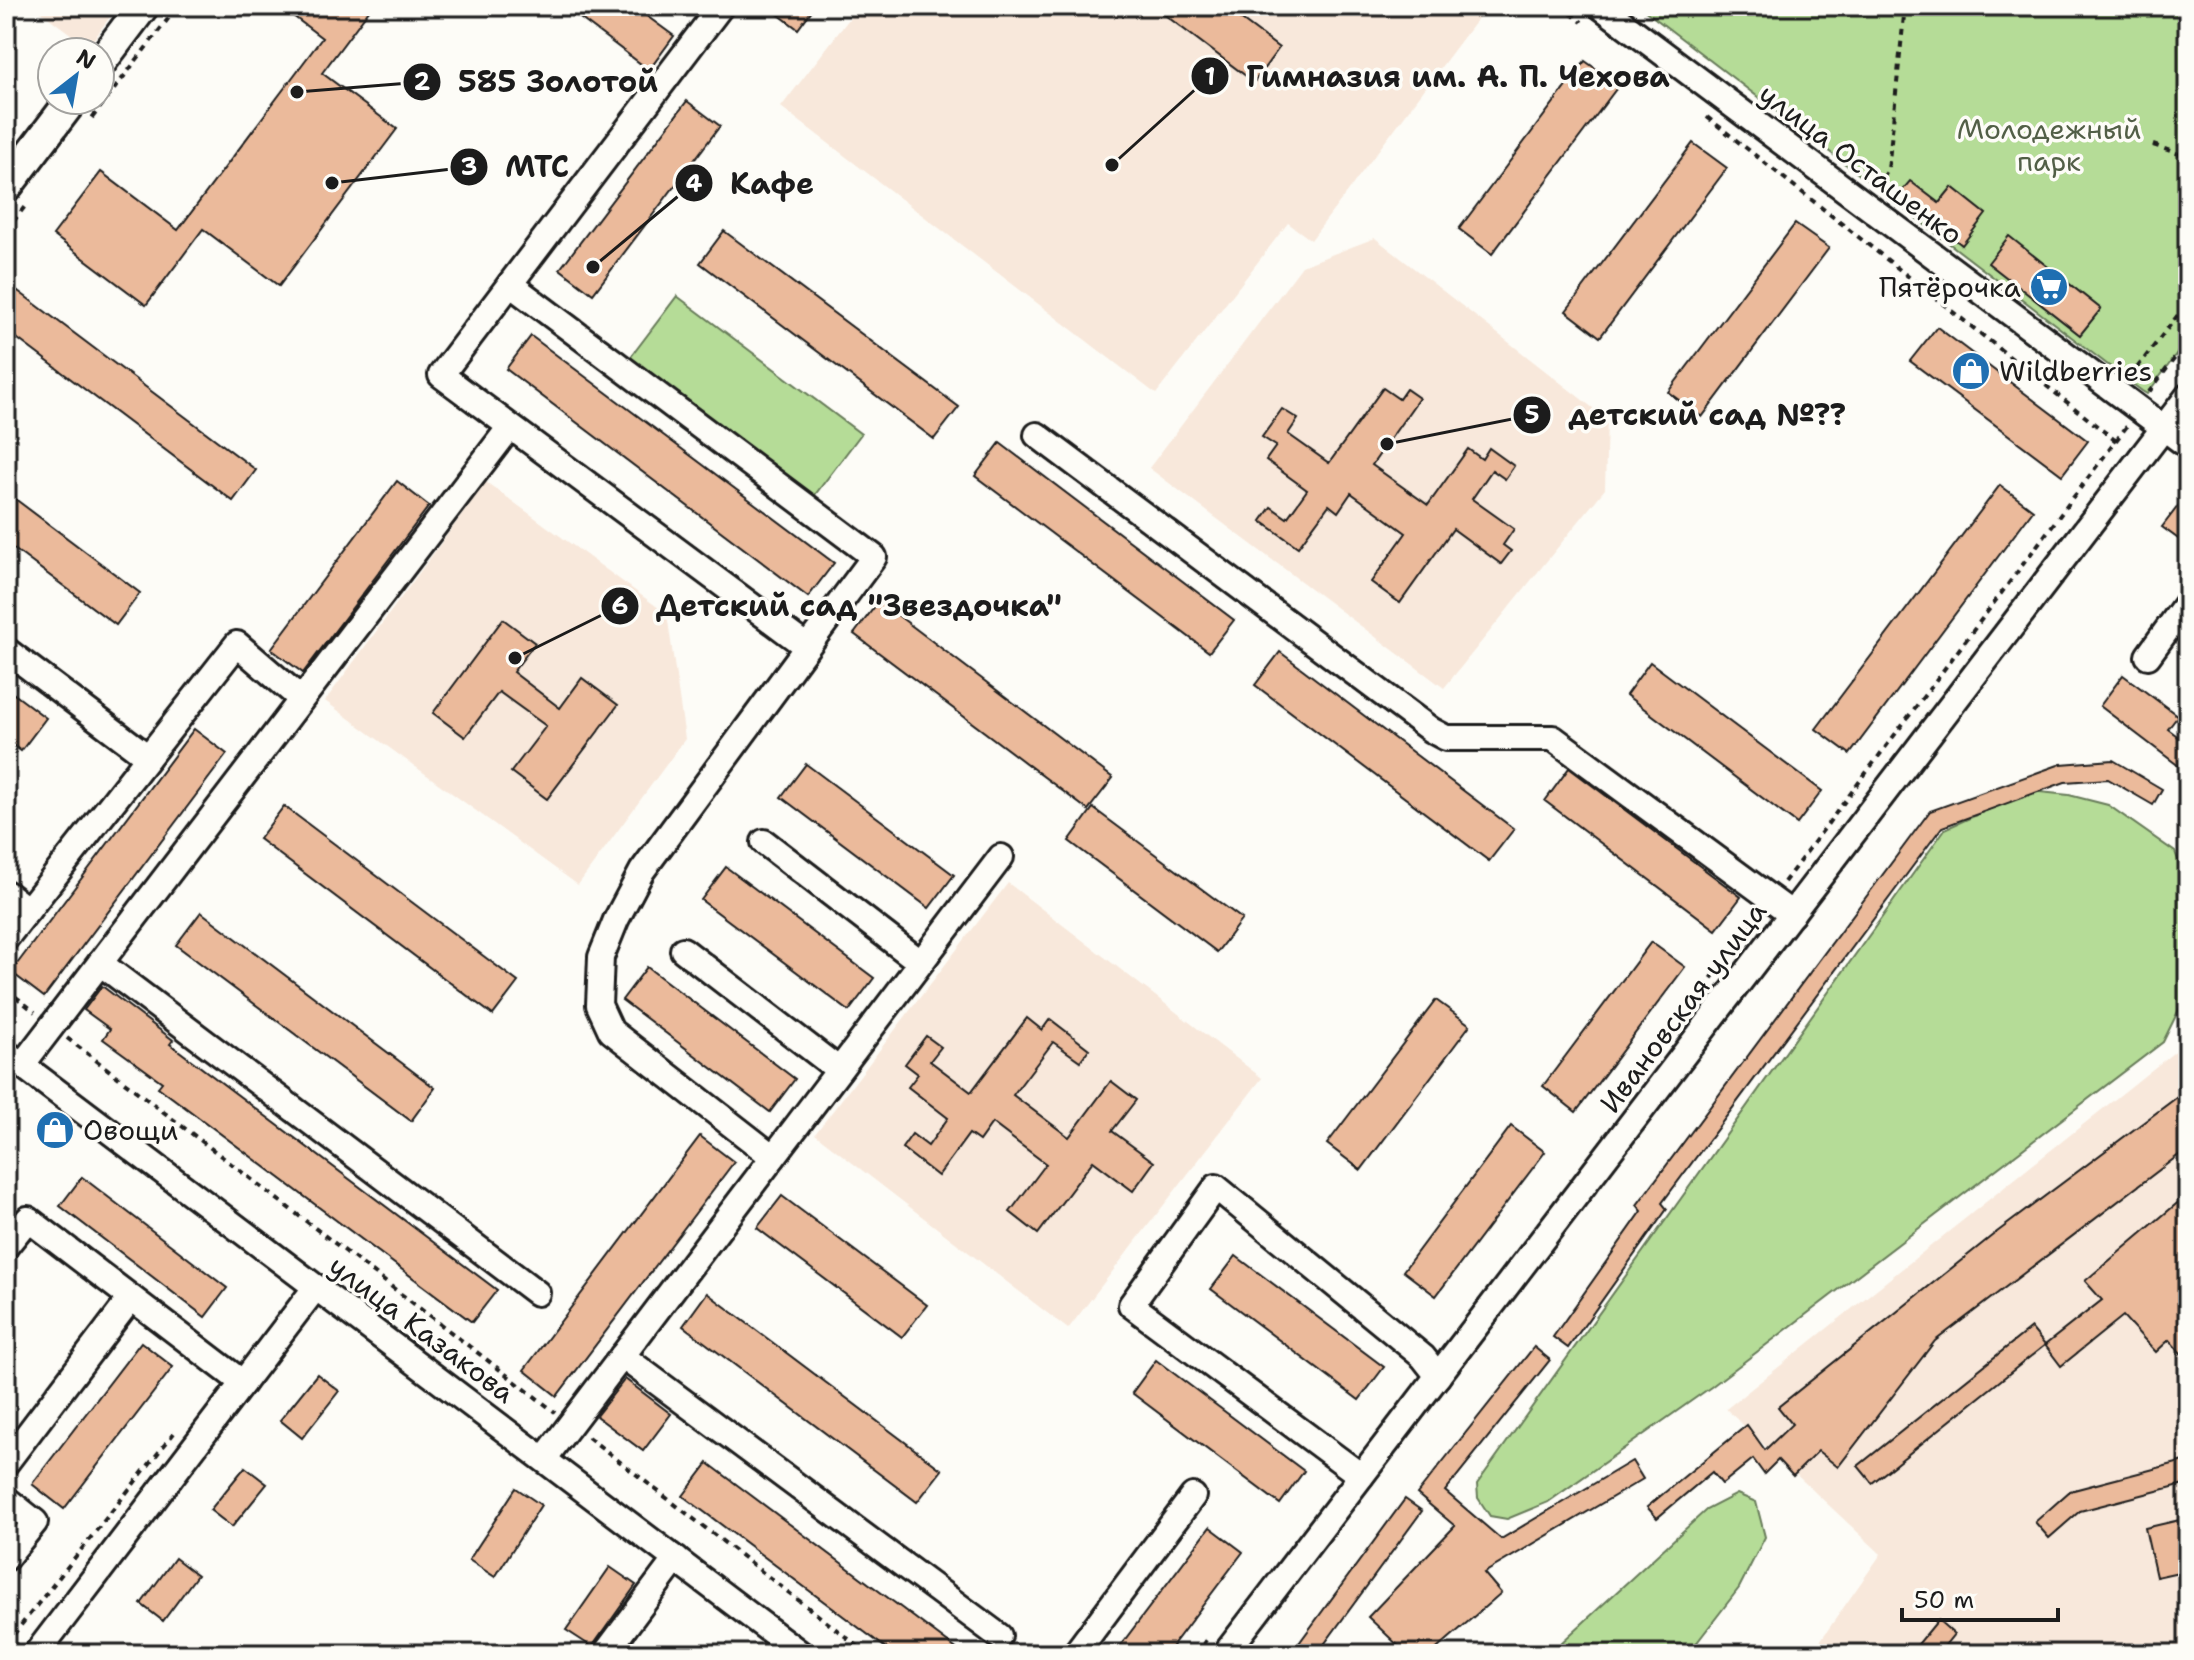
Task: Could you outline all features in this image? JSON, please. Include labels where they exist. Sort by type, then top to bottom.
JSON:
[{"type":"main road","points":[[116,42],[143,6]]},
{"type":"main road","points":[[6,187],[60,116]]},
{"type":"street","points":[[721,6],[441,375],[807,647]]},
{"type":"street","name":"улица Осташенко","points":[[1593,15],[1867,206],[2142,404],[2164,428],[2188,446]]},
{"type":"street","points":[[510,284],[874,557],[642,871],[601,957],[599,1005],[611,1031],[773,1157]]},
{"type":"street","name":"Ивановская улица","points":[[1225,1654],[2188,396]]},
{"type":"street","points":[[14,1059],[52,1026],[510,427]]},
{"type":"street","points":[[1037,435],[1431,730],[1446,738],[1553,738],[1792,914]]},
{"type":"street","points":[[2148,656],[2188,601]]},
{"type":"street","points":[[6,938],[237,644],[301,699]]},
{"type":"street","points":[[6,650],[148,757]]},
{"type":"street","points":[[764,842],[920,962]]},
{"type":"street","points":[[544,1459],[1001,857]]},
{"type":"street","points":[[6,893],[28,910]]},
{"type":"street","points":[[683,950],[839,1070]]},
{"type":"street","points":[[100,963],[537,1293]]},
{"type":"street","name":"улица Казакова","points":[[14,1059],[801,1654]]},
{"type":"street","points":[[1361,1476],[1131,1305],[1216,1187],[1423,1357],[1438,1376]]},
{"type":"street","points":[[6,1246],[28,1219],[243,1383]]},
{"type":"street","points":[[36,1654],[316,1287]]},
{"type":"street","points":[[6,1463],[131,1298]]},
{"type":"street","points":[[622,1356],[999,1636]]},
{"type":"street","points":[[1075,1654],[1193,1496]]},
{"type":"street","points":[[6,1499],[35,1522],[6,1558]]},
{"type":"street","points":[[605,1654],[676,1559]]},
{"type":"path","points":[[1561,6],[1593,15]]},
{"type":"path","points":[[1867,206],[1888,170],[1905,6]]},
{"type":"path","points":[[1705,115],[2116,441]]},
{"type":"path","points":[[2153,145],[2188,157]]},
{"type":"path","points":[[2126,383],[2188,302]]},
{"type":"path","points":[[1687,1010],[2188,341]]},
{"type":"path","points":[[6,989],[868,1654]]},
{"type":"path","points":[[6,1644],[175,1431]]},
{"type":"path","points":[[1196,1654],[1214,1630]]},
{"type":"shaded area","points":[[33,6],[118,6],[96,36],[73,36]]},
{"type":"shaded area","points":[[859,6],[1487,6],[1311,240],[1288,223],[1156,394],[781,107]]},
{"type":"shaded area","points":[[1375,238],[1607,419],[1605,489],[1444,688],[1149,468],[1302,266]]},
{"type":"shaded area","points":[[486,482],[667,614],[685,739],[578,885],[325,701]]},
{"type":"shaded area","points":[[1008,883],[1262,1078],[1068,1329],[815,1134]]},
{"type":"shaded area","points":[[2188,1041],[2188,1654],[1811,1654],[1881,1554],[1726,1409]]},
{"type":"green space","name":"Молодежный парк","points":[[1639,6],[2188,6],[2188,339],[2147,394],[2142,391]]},
{"type":"green space","points":[[677,296],[861,434],[814,496],[630,358]]},
{"type":"green space","points":[[2030,791],[2069,795],[2108,805],[2175,852],[2188,886],[2188,991],[2163,1042],[1711,1387],[1548,1502],[1507,1519],[1490,1516],[1478,1498],[1477,1484],[1945,829]]},
{"type":"green space","points":[[1737,1494],[1756,1502],[1765,1537],[1739,1588],[1688,1654],[1549,1654],[1706,1510]]},
{"type":"building","points":[[280,6],[372,6],[322,73],[397,129],[279,286],[203,229],[146,305],[53,235],[101,172],[178,230],[322,38]]},
{"type":"building","points":[[564,6],[633,6],[674,36],[649,70]]},
{"type":"building","points":[[767,6],[815,6],[798,29]]},
{"type":"building","points":[[1153,6],[1223,6],[1279,48],[1254,82]]},
{"type":"building","points":[[1585,61],[1619,85],[1492,254],[1459,229]]},
{"type":"building","points":[[687,101],[720,126],[593,294],[560,269]]},
{"type":"building","points":[[1693,143],[1727,168],[1600,337],[1566,311]]},
{"type":"building","points":[[1910,181],[1939,203],[1952,187],[1986,214],[1962,245],[1899,194]]},
{"type":"building","points":[[1795,224],[1829,248],[1702,417],[1668,392]]},
{"type":"building","points":[[724,231],[959,407],[934,439],[700,263]]},
{"type":"building","points":[[2009,236],[2101,309],[2080,335],[1988,263]]},
{"type":"building","points":[[6,282],[256,470],[233,501],[6,330]]},
{"type":"building","points":[[1937,327],[2088,441],[2062,475],[1910,361]]},
{"type":"building","points":[[531,336],[834,563],[808,597],[506,369]]},
{"type":"building","points":[[1383,388],[1399,399],[1406,389],[1419,398],[1372,465],[1428,505],[1468,449],[1482,459],[1489,448],[1514,466],[1505,479],[1492,470],[1472,499],[1514,529],[1503,545],[1511,551],[1501,564],[1453,529],[1400,603],[1371,582],[1406,533],[1351,493],[1338,512],[1329,505],[1298,547],[1261,521],[1271,507],[1287,518],[1307,490],[1266,460],[1276,446],[1262,437],[1282,409],[1298,419],[1288,434],[1329,463]]},
{"type":"building","points":[[1000,443],[1234,620],[1209,652],[975,476]]},
{"type":"building","points":[[397,481],[429,506],[303,673],[271,649]]},
{"type":"building","points":[[2000,485],[2033,510],[1850,754],[1816,729]]},
{"type":"building","points":[[6,492],[140,593],[116,625],[6,543]]},
{"type":"building","points":[[2188,493],[2188,546],[2162,527]]},
{"type":"building","points":[[879,601],[1113,778],[1088,810],[854,634]]},
{"type":"building","points":[[503,619],[535,643],[513,672],[560,708],[582,678],[618,705],[547,799],[511,772],[546,726],[499,692],[465,737],[433,713]]},
{"type":"building","points":[[1280,652],[1514,829],[1489,861],[1255,685]]},
{"type":"building","points":[[1650,662],[1822,791],[1797,824],[1626,695]]},
{"type":"building","points":[[2123,675],[2178,716],[2168,729],[2188,744],[2188,773],[2100,706]]},
{"type":"building","points":[[6,688],[46,718],[21,751],[6,740]]},
{"type":"building","points":[[194,729],[227,754],[44,997],[11,972]]},
{"type":"building","points":[[2113,760],[2162,789],[2153,805],[2108,779],[2065,782],[1942,827],[1662,1203],[1667,1209],[1568,1348],[1553,1337],[1642,1211],[1637,1205],[1930,811],[2061,764]]},
{"type":"building","points":[[806,764],[954,875],[929,908],[781,797]]},
{"type":"building","points":[[1569,768],[1741,897],[1716,930],[1545,801]]},
{"type":"building","points":[[284,806],[518,982],[493,1015],[259,839]]},
{"type":"building","points":[[1093,808],[1242,919],[1217,952],[1069,841]]},
{"type":"building","points":[[726,867],[874,978],[849,1011],[701,900]]},
{"type":"building","points":[[201,912],[435,1088],[411,1121],[176,945]]},
{"type":"building","points":[[1651,942],[1685,967],[1576,1112],[1543,1086]]},
{"type":"building","points":[[647,967],[795,1079],[770,1112],[622,1000]]},
{"type":"building","points":[[102,986],[173,1040],[170,1044],[497,1290],[472,1322],[158,1087],[162,1082],[103,1039],[110,1029],[84,1010]]},
{"type":"building","points":[[1436,1000],[1470,1025],[1361,1170],[1327,1144]]},
{"type":"building","points":[[1027,1018],[1042,1030],[1050,1019],[1089,1049],[1080,1061],[1053,1042],[1013,1095],[1069,1137],[1111,1081],[1136,1100],[1112,1131],[1154,1162],[1133,1191],[1093,1161],[1038,1234],[1010,1212],[1046,1164],[992,1123],[979,1141],[969,1134],[938,1176],[902,1148],[912,1134],[928,1146],[948,1118],[908,1087],[918,1074],[905,1064],[926,1036],[941,1047],[930,1061],[971,1092]]},
{"type":"building","points":[[2188,1089],[2188,1148],[1935,1341],[1838,1467],[1818,1451],[1793,1476],[1778,1460],[1764,1474],[1753,1459],[1722,1484],[1712,1472],[1657,1518],[1647,1507],[1747,1425],[1765,1450],[1792,1424],[1778,1407],[1993,1235]]},
{"type":"building","points":[[1511,1126],[1545,1152],[1436,1296],[1403,1271]]},
{"type":"building","points":[[700,1136],[734,1162],[557,1396],[524,1370]]},
{"type":"building","points":[[82,1177],[227,1288],[205,1317],[60,1206]]},
{"type":"building","points":[[782,1196],[927,1305],[902,1337],[757,1228]]},
{"type":"building","points":[[2181,1200],[2188,1209],[2188,1361],[2169,1340],[2156,1352],[2123,1316],[2061,1366],[2045,1345],[2102,1300],[2085,1281]]},
{"type":"building","points":[[1236,1256],[1384,1367],[1359,1400],[1211,1289]]},
{"type":"building","points":[[707,1293],[942,1470],[917,1502],[683,1326]]},
{"type":"building","points":[[2031,1328],[2045,1345],[1872,1483],[1858,1466]]},
{"type":"building","points":[[141,1342],[173,1367],[64,1509],[32,1484]]},
{"type":"building","points":[[1534,1347],[1550,1360],[1445,1491],[1501,1539],[1632,1461],[1643,1479],[1484,1573],[1501,1593],[1431,1654],[1407,1654],[1368,1617],[1455,1526],[1417,1494]]},
{"type":"building","points":[[1156,1360],[1304,1471],[1280,1504],[1132,1393]]},
{"type":"building","points":[[317,1374],[339,1391],[302,1438],[280,1420]]},
{"type":"building","points":[[625,1379],[671,1414],[643,1451],[596,1416]]},
{"type":"building","points":[[2188,1460],[2188,1483],[2080,1511],[2049,1538],[2035,1522],[2070,1491]]},
{"type":"building","points":[[708,1463],[963,1654],[894,1654],[683,1496]]},
{"type":"building","points":[[245,1467],[267,1484],[232,1527],[210,1510]]},
{"type":"building","points":[[516,1488],[541,1505],[495,1577],[469,1560]]},
{"type":"building","points":[[1405,1499],[1422,1511],[1317,1654],[1291,1654]]},
{"type":"building","points":[[2188,1518],[2188,1570],[2156,1577],[2145,1528]]},
{"type":"building","points":[[1210,1527],[1243,1552],[1166,1654],[1114,1654]]},
{"type":"building","points":[[175,1558],[197,1575],[163,1621],[141,1604]]},
{"type":"building","points":[[610,1567],[636,1585],[592,1647],[566,1630]]},
{"type":"building","points":[[1938,1620],[1954,1634],[1938,1654],[1910,1654]]},
{"type":"place","name":"585 Золотой","points":[[297,92]]},
{"type":"place","name":"Гимназия им. А. П. Чехова","points":[[1112,165]]},
{"type":"place","name":"МТС","points":[[332,183]]},
{"type":"place","name":"Кафе","points":[[593,267]]},
{"type":"place","name":"Пятёрочка","points":[[2049,287]]},
{"type":"place","name":"Wildberries","points":[[1971,371]]},
{"type":"place","name":"детский сад №??","points":[[1387,444]]},
{"type":"place","name":"Детский сад \"Звездочка\"","points":[[515,658]]},
{"type":"place","name":"Овощи","points":[[55,1130]]}]
